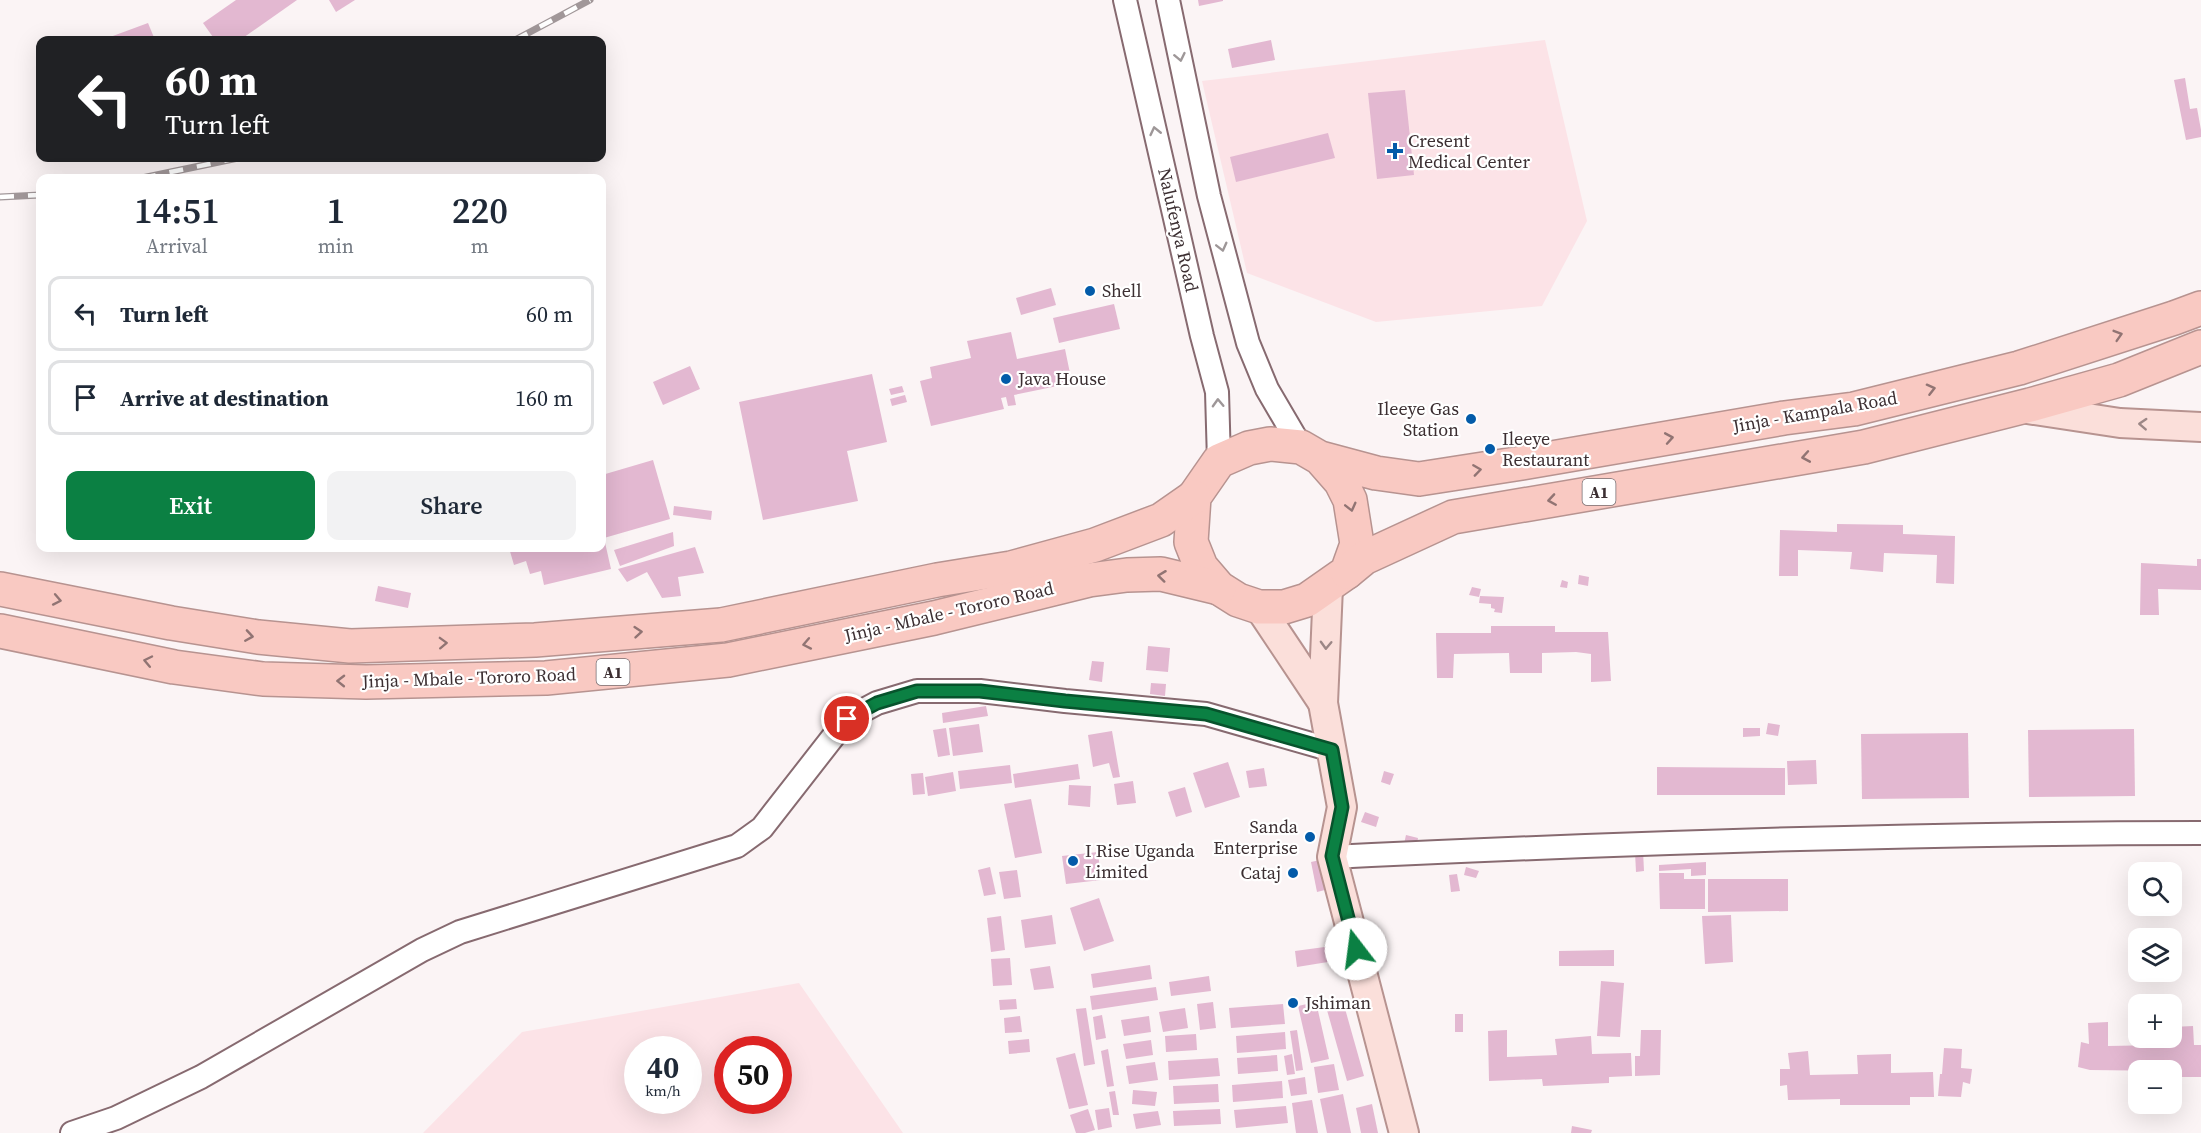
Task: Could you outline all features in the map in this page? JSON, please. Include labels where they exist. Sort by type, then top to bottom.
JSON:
[{"type":"highway","name":"Jinja - Kampala Road","points":[[1311,453],[1376,472],[1419,479],[1522,464],[1784,418],[1854,409],[2019,368],[2201,308]]},
{"type":"highway","name":"A1","points":[[1311,453],[1270,444],[1249,448],[1219,461],[1194,497],[1191,542],[1201,567],[1219,588],[1238,600],[1259,607],[1284,607],[1307,600],[1364,558],[1453,517],[1864,447],[2021,408],[2119,380],[2201,347]]},
{"type":"highway","points":[[1311,453],[1341,482],[1350,500],[1357,544],[1337,579]]},
{"type":"highway","name":"Jinja - Mbale - Tororo Road","points":[[0,589],[258,638],[350,646],[536,640],[721,625],[938,580],[1011,568],[1095,545],[1161,520],[1194,497]]},
{"type":"highway","name":"Jinja - Mbale - Tororo Road","points":[[0,631],[174,667],[263,679],[366,682],[546,678],[728,660],[934,618],[1089,580],[1127,575],[1161,574],[1219,588]]},
{"type":"main road","points":[[2021,408],[2120,423],[2201,427]]},
{"type":"main road","points":[[1337,579],[1323,703],[1342,807],[1332,856],[1404,1133]]},
{"type":"main road","points":[[1259,607],[1323,703]]},
{"type":"street","name":"Nalufenya Road","points":[[1125,0],[1202,336],[1217,392],[1219,461]]},
{"type":"street","points":[[1168,0],[1209,196],[1248,343],[1267,389],[1311,453]]},
{"type":"street","points":[[72,1133],[116,1118],[201,1077],[422,950],[460,932],[737,846],[762,828],[847,719],[877,703],[917,691],[980,691],[1206,714],[1332,750]]},
{"type":"street","points":[[1332,856],[1555,846],[1998,834],[2201,833]]},
{"type":"shaded area","name":"Cresent Medical Center","points":[[1545,40],[1587,221],[1542,306],[1376,322],[1247,273],[1202,81]]},
{"type":"shaded area","points":[[799,983],[903,1133],[423,1133],[522,1032]]},
{"type":"building","points":[[236,0],[297,0],[246,36],[212,36],[203,23]]},
{"type":"building","points":[[329,0],[355,0],[336,12]]},
{"type":"building","points":[[1198,0],[1223,0],[1223,1],[1199,6]]},
{"type":"building","points":[[148,23],[153,36],[113,36]]},
{"type":"building","points":[[1271,40],[1275,60],[1232,68],[1228,49]]},
{"type":"building","points":[[2185,78],[2190,109],[2197,108],[2201,130],[2201,137],[2186,140],[2174,80]]},
{"type":"building","points":[[1405,90],[1414,175],[1377,179],[1368,93]]},
{"type":"building","points":[[1328,133],[1335,158],[1236,182],[1230,157]]},
{"type":"building","points":[[1051,288],[1056,305],[1021,315],[1016,298]]},
{"type":"building","points":[[1114,304],[1120,329],[1059,343],[1053,318]]},
{"type":"building","points":[[1011,332],[1017,359],[1065,349],[1072,383],[1014,395],[1016,405],[1008,406],[1006,397],[1001,398],[1004,409],[931,426],[920,381],[932,378],[930,367],[971,358],[967,341]]},
{"type":"building","points":[[690,366],[700,389],[663,405],[653,382]]},
{"type":"building","points":[[872,374],[887,442],[847,451],[858,501],[763,520],[739,402]]},
{"type":"building","points":[[902,386],[904,392],[891,395],[889,389]]},
{"type":"building","points":[[905,395],[907,402],[892,406],[890,399]]},
{"type":"building","points":[[653,460],[670,519],[606,537],[606,474]]},
{"type":"building","points":[[674,506],[712,511],[711,520],[673,515]]},
{"type":"building","points":[[1837,524],[1903,525],[1903,534],[1955,536],[1954,584],[1936,583],[1937,555],[1884,553],[1883,572],[1850,569],[1852,552],[1798,550],[1798,576],[1779,576],[1780,530],[1837,532]]},
{"type":"building","points":[[673,532],[674,546],[620,566],[614,550]]},
{"type":"building","points":[[606,547],[611,569],[544,585],[541,571],[530,574],[526,561],[514,565],[510,552],[606,552]]},
{"type":"building","points":[[695,547],[704,573],[678,577],[681,596],[662,598],[647,572],[627,582],[618,569]]},
{"type":"building","points":[[2197,559],[2201,559],[2201,590],[2158,589],[2159,615],[2140,615],[2141,563],[2197,566]]},
{"type":"building","points":[[1579,575],[1589,577],[1588,586],[1578,584]]},
{"type":"building","points":[[1562,580],[1568,582],[1567,588],[1560,587]]},
{"type":"building","points":[[378,586],[411,593],[408,608],[375,601]]},
{"type":"building","points":[[1472,587],[1481,589],[1479,597],[1469,595]]},
{"type":"building","points":[[1480,596],[1504,597],[1502,613],[1494,612],[1495,609],[1491,608],[1491,604],[1479,603]]},
{"type":"building","points":[[1491,626],[1555,626],[1555,632],[1608,632],[1611,681],[1591,682],[1591,654],[1576,652],[1542,653],[1542,673],[1510,673],[1509,653],[1454,654],[1453,678],[1437,678],[1436,633],[1491,633]]},
{"type":"building","points":[[1148,646],[1170,648],[1168,672],[1146,670]]},
{"type":"building","points":[[1092,661],[1104,662],[1102,682],[1089,680]]},
{"type":"building","points":[[1151,683],[1166,684],[1165,696],[1150,694]]},
{"type":"building","points":[[986,706],[988,716],[943,723],[942,713]]},
{"type":"building","points":[[1768,723],[1780,725],[1778,736],[1766,734]]},
{"type":"building","points":[[979,724],[983,752],[953,756],[949,728]]},
{"type":"building","points":[[946,728],[950,755],[938,757],[933,730]]},
{"type":"building","points":[[1743,728],[1760,728],[1760,736],[1743,737]]},
{"type":"building","points":[[2134,729],[2135,796],[2029,797],[2028,730]]},
{"type":"building","points":[[1112,731],[1120,777],[1113,778],[1109,763],[1093,767],[1088,735]]},
{"type":"building","points":[[1968,733],[1969,798],[1862,799],[1861,734]]},
{"type":"building","points":[[1816,760],[1817,784],[1788,785],[1787,761]]},
{"type":"building","points":[[1228,762],[1240,797],[1205,808],[1193,773]]},
{"type":"building","points":[[1078,764],[1080,779],[1015,788],[1013,774]]},
{"type":"building","points":[[1010,765],[1012,783],[960,789],[958,771]]},
{"type":"building","points":[[1657,767],[1785,768],[1785,795],[1657,795]]},
{"type":"building","points":[[1264,768],[1267,786],[1249,788],[1246,771]]},
{"type":"building","points":[[1384,771],[1394,774],[1390,785],[1381,782]]},
{"type":"building","points":[[953,772],[956,791],[928,796],[925,777]]},
{"type":"building","points":[[923,773],[925,794],[913,795],[911,774]]},
{"type":"building","points":[[1133,781],[1136,803],[1117,805],[1114,784]]},
{"type":"building","points":[[1069,785],[1091,786],[1090,807],[1068,805]]},
{"type":"building","points":[[1185,787],[1192,812],[1176,817],[1168,792]]},
{"type":"building","points":[[1031,799],[1042,853],[1015,858],[1004,804]]},
{"type":"building","points":[[1365,812],[1379,817],[1376,827],[1361,822]]},
{"type":"building","points":[[1406,835],[1418,838],[1416,848],[1404,844]]},
{"type":"building","points":[[1643,851],[1644,871],[1636,872],[1635,852]]},
{"type":"building","points":[[1098,852],[1101,880],[1066,884],[1062,856]]},
{"type":"building","points":[[1320,860],[1325,890],[1317,892],[1311,862]]},
{"type":"building","points":[[1706,862],[1706,875],[1691,876],[1691,869],[1659,871],[1659,865]]},
{"type":"building","points":[[990,867],[996,894],[984,896],[978,870]]},
{"type":"building","points":[[1466,867],[1479,871],[1476,878],[1464,875]]},
{"type":"building","points":[[1017,870],[1021,897],[1004,899],[999,872]]},
{"type":"building","points":[[1659,873],[1684,873],[1684,879],[1705,879],[1705,909],[1660,909]]},
{"type":"building","points":[[1457,874],[1460,891],[1451,892],[1449,875]]},
{"type":"building","points":[[1708,879],[1788,879],[1788,911],[1708,912]]},
{"type":"building","points":[[1099,898],[1114,941],[1084,951],[1070,908]]},
{"type":"building","points":[[1052,915],[1056,944],[1025,948],[1021,920]]},
{"type":"building","points":[[1731,915],[1733,962],[1705,964],[1702,916]]},
{"type":"building","points":[[1001,916],[1005,950],[991,952],[987,918]]},
{"type":"building","points":[[1332,946],[1334,961],[1297,967],[1295,951]]},
{"type":"building","points":[[1614,950],[1614,966],[1559,966],[1559,951]]},
{"type":"building","points":[[1010,958],[1012,985],[993,986],[991,959]]},
{"type":"building","points":[[1150,965],[1152,979],[1093,988],[1091,974]]},
{"type":"building","points":[[1050,966],[1054,988],[1034,990],[1030,969]]},
{"type":"building","points":[[1209,976],[1211,991],[1171,996],[1169,982]]},
{"type":"building","points":[[1601,981],[1624,983],[1620,1037],[1597,1036]]},
{"type":"building","points":[[1156,987],[1158,1000],[1092,1010],[1090,996]]},
{"type":"building","points":[[1342,998],[1364,1076],[1347,1081],[1325,1003]]},
{"type":"building","points":[[1016,999],[1017,1009],[1000,1010],[999,1000]]},
{"type":"building","points":[[1213,1002],[1216,1028],[1200,1030],[1197,1004]]},
{"type":"building","points":[[1316,1002],[1329,1059],[1311,1063],[1298,1006]]},
{"type":"building","points":[[1283,1004],[1285,1024],[1231,1028],[1229,1008]]},
{"type":"building","points":[[1086,1008],[1095,1064],[1084,1066],[1076,1009]]},
{"type":"building","points":[[1185,1008],[1188,1028],[1163,1032],[1159,1012]]},
{"type":"building","points":[[1455,1014],[1463,1014],[1463,1032],[1455,1032]]},
{"type":"building","points":[[1102,1015],[1106,1038],[1096,1040],[1093,1017]]},
{"type":"building","points":[[1020,1016],[1022,1032],[1005,1033],[1004,1018]]},
{"type":"building","points":[[1149,1016],[1151,1032],[1124,1036],[1121,1020]]},
{"type":"building","points":[[2108,1022],[2108,1046],[2128,1046],[2128,1048],[2182,1048],[2182,1027],[2193,1026],[2194,1045],[2201,1045],[2201,1077],[2182,1077],[2182,1060],[2128,1060],[2128,1070],[2090,1070],[2078,1067],[2081,1042],[2089,1044],[2088,1023]]},
{"type":"building","points":[[1297,1030],[1303,1070],[1296,1071],[1290,1031]]},
{"type":"building","points":[[1507,1030],[1507,1057],[1557,1055],[1555,1039],[1591,1036],[1592,1054],[1631,1053],[1632,1076],[1609,1077],[1609,1083],[1543,1086],[1542,1079],[1489,1081],[1488,1031]]},
{"type":"building","points":[[1641,1030],[1661,1030],[1660,1075],[1635,1076],[1635,1056],[1640,1056]]},
{"type":"building","points":[[1285,1032],[1286,1049],[1237,1053],[1236,1036]]},
{"type":"building","points":[[1196,1034],[1197,1050],[1166,1052],[1165,1036]]},
{"type":"building","points":[[1029,1039],[1030,1052],[1009,1054],[1008,1041]]},
{"type":"building","points":[[1151,1040],[1153,1055],[1126,1059],[1123,1044]]},
{"type":"building","points":[[1944,1048],[1962,1049],[1961,1068],[1972,1069],[1970,1084],[1963,1082],[1961,1097],[1938,1096]]},
{"type":"building","points":[[1108,1049],[1114,1086],[1107,1087],[1101,1051]]},
{"type":"building","points":[[1808,1051],[1810,1075],[1858,1074],[1857,1055],[1891,1054],[1891,1073],[1933,1072],[1934,1097],[1910,1097],[1910,1105],[1840,1105],[1840,1099],[1788,1100],[1787,1085],[1780,1086],[1780,1069],[1790,1069],[1788,1053]]},
{"type":"building","points":[[1075,1053],[1088,1105],[1069,1109],[1056,1058]]},
{"type":"building","points":[[1292,1054],[1295,1074],[1287,1075],[1284,1056]]},
{"type":"building","points":[[1277,1055],[1278,1071],[1238,1074],[1237,1058]]},
{"type":"building","points":[[1218,1058],[1220,1076],[1169,1080],[1168,1061]]},
{"type":"building","points":[[1155,1062],[1158,1080],[1129,1084],[1126,1066]]},
{"type":"building","points":[[1334,1064],[1339,1090],[1318,1093],[1314,1067]]},
{"type":"building","points":[[1305,1077],[1307,1094],[1291,1096],[1288,1080]]},
{"type":"building","points":[[1282,1081],[1283,1098],[1233,1102],[1232,1085]]},
{"type":"building","points":[[1218,1084],[1219,1102],[1174,1104],[1173,1086]]},
{"type":"building","points":[[1133,1090],[1157,1092],[1155,1106],[1132,1104]]},
{"type":"building","points":[[1115,1091],[1119,1115],[1113,1115],[1109,1092]]},
{"type":"building","points":[[1343,1094],[1351,1133],[1327,1133],[1320,1099]]},
{"type":"building","points":[[1312,1100],[1318,1133],[1296,1133],[1292,1103]]},
{"type":"building","points":[[1372,1104],[1378,1133],[1361,1133],[1356,1108]]},
{"type":"building","points":[[1286,1106],[1288,1123],[1236,1128],[1234,1110]]},
{"type":"building","points":[[1109,1108],[1112,1127],[1098,1130],[1095,1110]]},
{"type":"building","points":[[1088,1109],[1095,1130],[1076,1133],[1070,1115]]},
{"type":"building","points":[[1220,1109],[1221,1124],[1174,1126],[1173,1111]]},
{"type":"building","points":[[1158,1111],[1161,1125],[1136,1129],[1133,1114]]},
{"type":"building","points":[[1572,1126],[1592,1130],[1591,1133],[1571,1133]]},
{"type":"railway","points":[[522,36],[590,0]]},
{"type":"railway","points":[[161,174],[219,162]]},
{"type":"railway","points":[[0,197],[36,195]]},
{"type":"place","name":"Cresent Medical Center","points":[[1395,151]]},
{"type":"place","name":"Shell","points":[[1090,291]]},
{"type":"place","name":"Java House","points":[[1006,379]]},
{"type":"place","name":"Ileeye Gas Station","points":[[1471,419]]},
{"type":"place","name":"Ileeye Restaurant","points":[[1490,449]]},
{"type":"place","name":"Sanda Enterprise","points":[[1310,837]]},
{"type":"place","name":"I Rise Uganda Limited","points":[[1073,861]]},
{"type":"place","name":"Cataj","points":[[1293,873]]},
{"type":"place","name":"Jshiman","points":[[1293,1003]]},
{"type":"route","points":[[847,719],[877,703],[917,691],[980,691],[1206,714],[1332,750],[1342,807],[1332,856],[1356,949]]}]
